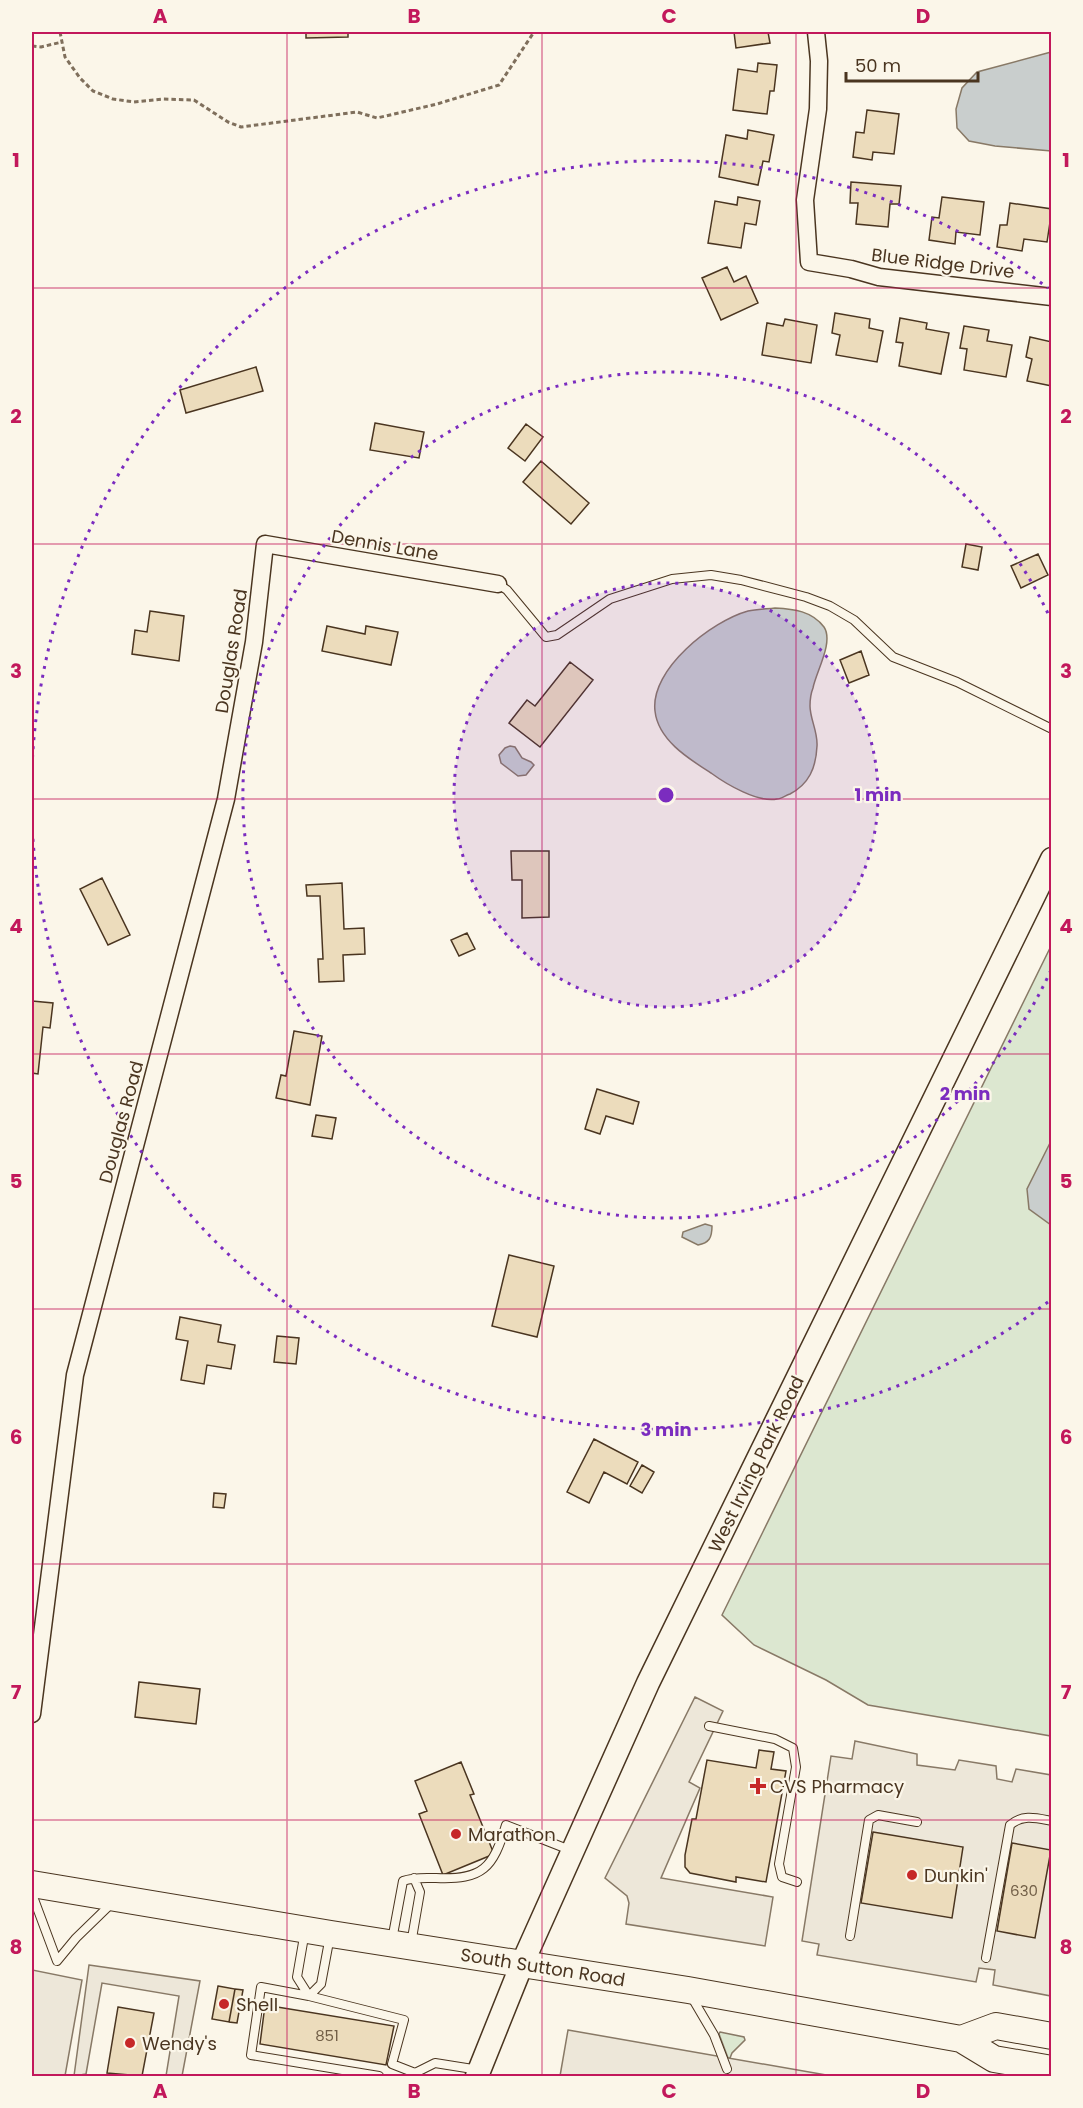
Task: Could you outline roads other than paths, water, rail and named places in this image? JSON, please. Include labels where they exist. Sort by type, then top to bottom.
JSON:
[{"type":"main road","name":"West Irving Park Road","points":[[478,2073],[522,1964],[648,1683],[1052,859]]},
{"type":"main road","name":"South Sutton Road","points":[[32,1884],[305,1930],[688,1990],[961,2039]]},
{"type":"main road","points":[[961,2039],[996,2026],[1052,2036]]},
{"type":"main road","points":[[961,2039],[994,2059],[1052,2069]]},
{"type":"street","name":"Blue Ridge Drive","points":[[816,32],[819,61],[818,109],[806,200],[809,262],[851,269],[879,277],[1052,297]]},
{"type":"street","name":"Dennis Lane","points":[[266,544],[498,584]]},
{"type":"street","name":"Douglas Road","points":[[32,1714],[75,1376],[226,799],[254,642],[266,544]]},
{"type":"lane","points":[[498,584],[512,595],[546,637],[557,635],[610,599],[672,579],[711,575],[771,588],[830,606],[854,620],[893,657],[957,682],[1052,729]]},
{"type":"lane","points":[[709,1726],[775,1739],[793,1748],[796,1767],[780,1864],[782,1877],[797,1882]]},
{"type":"lane","points":[[850,1936],[869,1820],[878,1815],[917,1822]]},
{"type":"lane","points":[[986,1958],[1010,1825],[1017,1819],[1028,1817],[1052,1821]]},
{"type":"lane","points":[[401,1945],[403,1881],[414,1878],[456,1879],[473,1876],[486,1867],[498,1851],[506,1825],[574,1851]]},
{"type":"lane","points":[[401,1945],[420,1892],[414,1878]]},
{"type":"lane","points":[[32,1894],[57,1960],[116,1898]]},
{"type":"lane","points":[[305,1930],[297,1977],[309,1996]]},
{"type":"lane","points":[[309,1996],[321,1984],[331,1934]]},
{"type":"lane","points":[[261,1987],[309,1996],[404,2020],[392,2064],[379,2076],[251,2055],[261,1987]]},
{"type":"lane","points":[[688,1990],[714,2035],[727,2069]]},
{"type":"lane","points":[[392,2064],[417,2075],[435,2063],[478,2073]]},
{"type":"place","name":"CVS Pharmacy","points":[[758,1786]]},
{"type":"place","name":"Marathon","points":[[456,1834]]},
{"type":"place","name":"Dunkin'","points":[[912,1875]]},
{"type":"place","name":"Shell","points":[[224,2004]]},
{"type":"place","name":"Wendy's","points":[[130,2043]]}]
